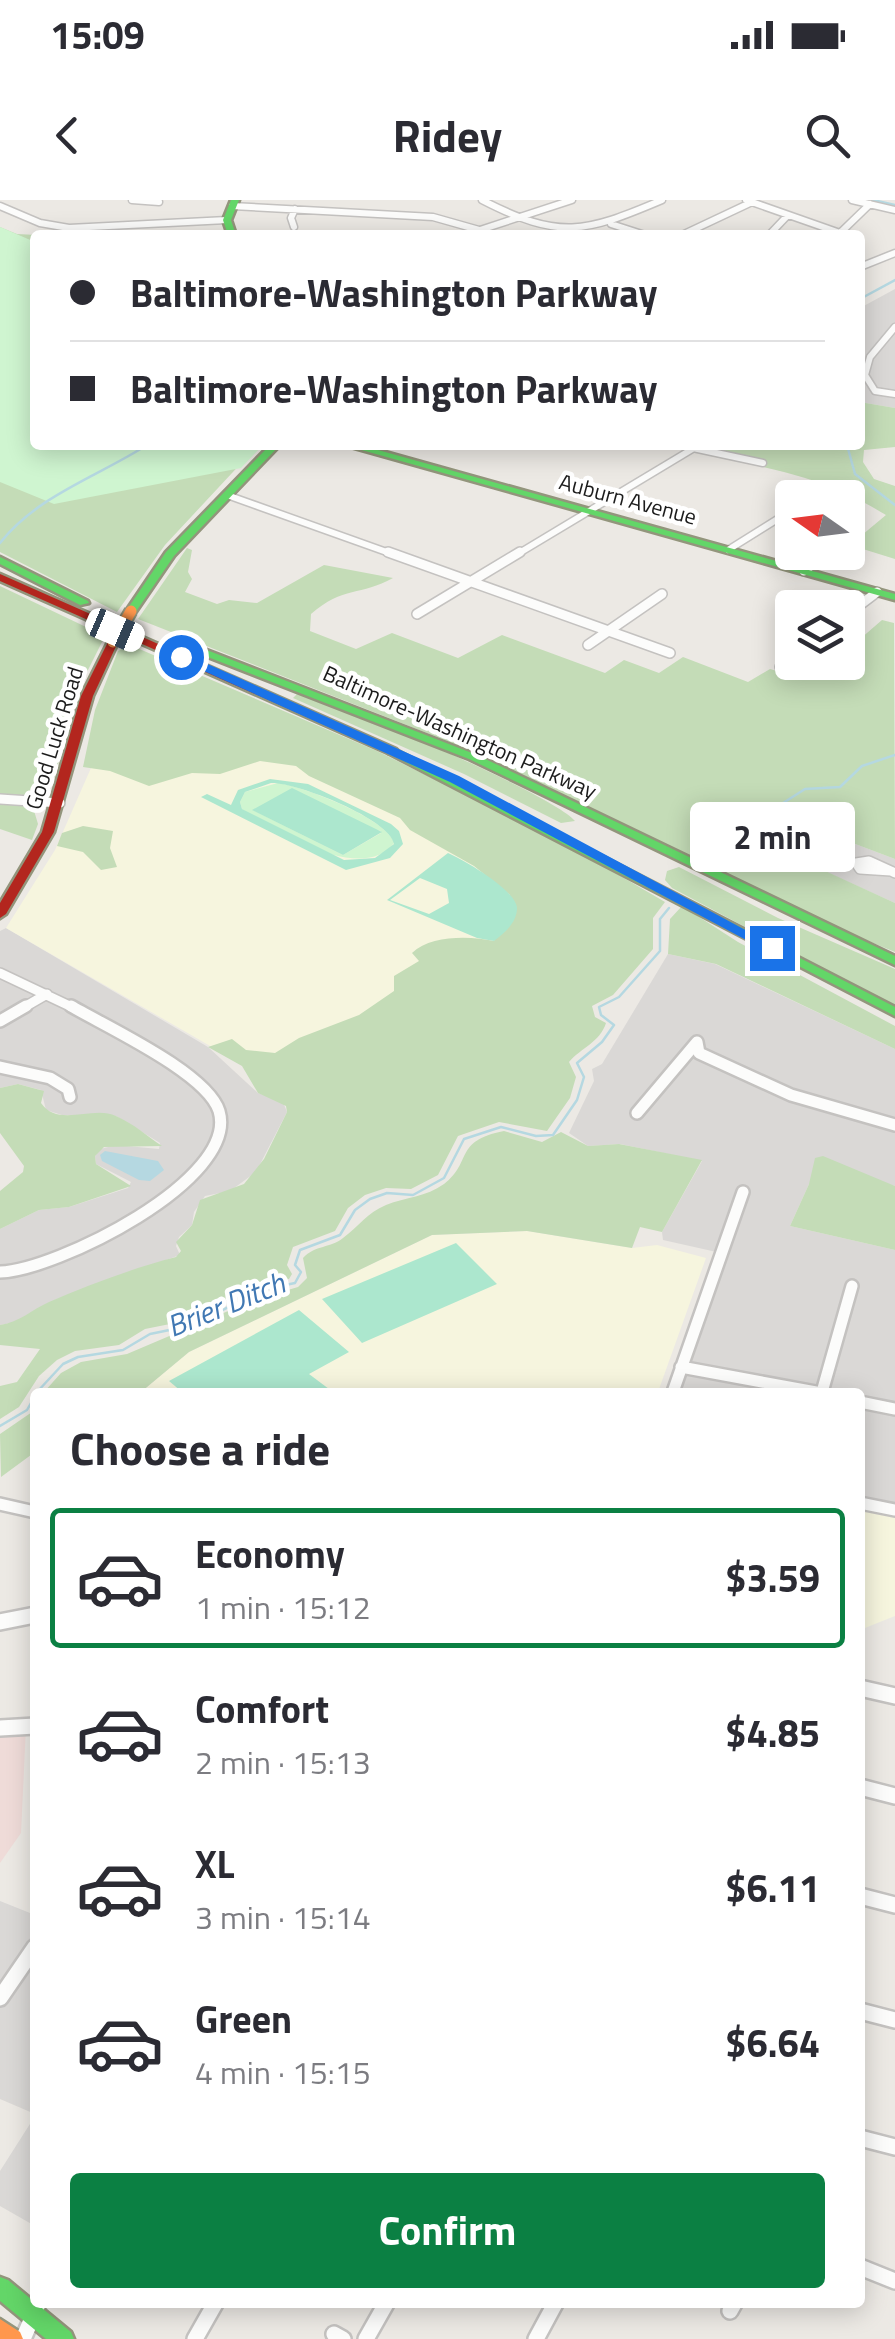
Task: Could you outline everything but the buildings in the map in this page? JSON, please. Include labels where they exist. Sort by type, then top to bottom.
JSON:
[{"type":"main road","name":"Good Luck Road","points":[[0,914],[6,896],[39,851],[60,803],[87,696],[113,642],[170,554],[270,450]]},
{"type":"main road","name":"Auburn Avenue","points":[[367,450],[895,597]]},
{"type":"main road","name":"Baltimore-Washington Parkway","points":[[0,560],[147,630],[354,707],[474,758],[792,916],[895,961]]},
{"type":"main road","name":"Baltimore-Washington Parkway","points":[[0,577],[427,766],[895,1012]]},
{"type":"main road","points":[[0,2286],[30,2304]]},
{"type":"main road","points":[[36,2308],[63,2339]]},
{"type":"main road","points":[[0,2328],[12,2339]]},
{"type":"street","points":[[132,200],[160,201],[153,215]]},
{"type":"street","points":[[482,200],[512,217],[548,230],[609,223],[662,200]]},
{"type":"street","points":[[85,230],[153,215],[295,210],[432,217],[480,230],[572,200]]},
{"type":"street","points":[[852,200],[895,210]]},
{"type":"street","points":[[691,230],[749,201],[828,230]]},
{"type":"street","points":[[843,230],[870,204]]},
{"type":"street","points":[[0,206],[68,230]]},
{"type":"street","points":[[294,227],[291,218],[295,210]]},
{"type":"street","points":[[774,230],[788,216]]},
{"type":"street","points":[[609,223],[630,230]]},
{"type":"street","points":[[865,265],[895,253]]},
{"type":"street","points":[[895,327],[867,362],[865,375],[872,389],[895,394]]},
{"type":"street","points":[[417,614],[691,450]]},
{"type":"street","points":[[703,450],[764,463]]},
{"type":"street","points":[[226,495],[670,653]]},
{"type":"street","points":[[728,550],[775,521]]},
{"type":"street","points":[[865,601],[876,592]]},
{"type":"street","points":[[588,645],[662,594]]},
{"type":"street","points":[[0,799],[60,803]]},
{"type":"street","points":[[0,973],[47,994],[198,1082],[216,1105],[220,1133],[204,1164],[147,1211],[31,1267],[0,1272]]},
{"type":"street","points":[[0,1021],[47,994]]},
{"type":"street","points":[[637,1113],[696,1042],[699,1053],[788,1094],[895,1125]]},
{"type":"street","points":[[0,1067],[56,1081],[68,1089],[70,1097]]},
{"type":"street","points":[[674,1388],[743,1192]]},
{"type":"street","points":[[820,1388],[852,1286]]},
{"type":"street","points":[[681,1367],[797,1388]]},
{"type":"street","points":[[865,1403],[895,1409]]},
{"type":"street","points":[[0,1504],[30,1511]]},
{"type":"street","points":[[865,1504],[895,1510]]},
{"type":"street","points":[[0,1622],[30,1617]]},
{"type":"street","points":[[865,1689],[895,1696]]},
{"type":"street","points":[[0,1728],[30,1726]]},
{"type":"street","points":[[865,1788],[895,1796]]},
{"type":"street","points":[[865,1897],[895,1905]]},
{"type":"street","points":[[0,1998],[30,1954]]},
{"type":"street","points":[[865,2012],[895,2020]]},
{"type":"street","points":[[865,2139],[895,2147]]},
{"type":"street","points":[[865,2269],[895,2280]]},
{"type":"street","points":[[23,2339],[36,2308]]},
{"type":"street","points":[[195,2339],[213,2308]]},
{"type":"street","points":[[366,2339],[384,2308]]},
{"type":"street","points":[[536,2339],[553,2308]]},
{"type":"shaded area","points":[[895,289],[895,408],[865,403],[865,305]]},
{"type":"shaded area","points":[[261,745],[578,899],[288,1091],[6,928],[55,850],[98,752]]},
{"type":"shaded area","points":[[781,816],[895,859],[895,903],[748,837]]},
{"type":"shaded area","points":[[6,928],[208,1047],[258,1093],[283,1102],[287,1112],[256,1172],[230,1191],[205,1196],[194,1212],[192,1225],[179,1237],[176,1246],[180,1255],[57,1299],[17,1322],[0,1325],[0,1229],[39,1210],[69,1207],[128,1188],[131,1182],[96,1164],[95,1156],[100,1149],[116,1145],[159,1149],[160,1143],[116,1116],[62,1115],[46,1110],[41,1090],[18,1084],[0,1088],[0,931]]},
{"type":"shaded area","points":[[668,954],[715,964],[895,1049],[895,1186],[881,1182],[809,1184],[790,1226],[895,1250],[895,1510],[865,1504],[865,1388],[674,1388],[721,1253],[663,1240],[662,1232],[702,1161],[620,1144],[588,1146],[569,1133],[594,1081],[592,1069],[602,1064]]},
{"type":"shaded area","points":[[527,1231],[632,1248],[657,1245],[706,1258],[659,1388],[146,1388],[189,1352],[432,1235]]},
{"type":"shaded area","points":[[865,1511],[895,1516],[895,1616],[865,1628]]},
{"type":"shaded area","points":[[26,1727],[21,1833],[0,1863],[0,1728]]},
{"type":"shaded area","points":[[0,1901],[30,1913],[30,2112],[0,2099]]},
{"type":"shaded area","points":[[30,2124],[30,2223],[0,2206],[0,2171]]},
{"type":"green space","points":[[0,227],[30,235],[30,450],[253,450],[165,545],[117,612],[0,552]]},
{"type":"green space","points":[[0,227],[30,240],[30,450],[258,450],[241,468],[54,504],[0,482]]},
{"type":"green space","points":[[865,403],[895,408],[895,447],[865,450]]},
{"type":"green space","points":[[713,450],[864,450],[863,462],[874,479],[895,486],[895,559],[865,550],[865,532],[886,515],[865,503],[865,480],[809,480],[711,456]]},
{"type":"green space","points":[[187,548],[192,550],[188,572],[192,579],[185,592],[217,604],[229,600],[257,603],[324,565],[393,578],[333,599],[311,614],[310,631],[356,649],[392,633],[458,658],[502,635],[605,673],[624,660],[659,673],[683,657],[748,682],[770,669],[775,670],[775,680],[865,680],[865,635],[882,620],[894,623],[895,859],[781,816],[749,836],[895,903],[895,952],[822,922],[485,756],[138,619]]},
{"type":"green space","points":[[0,586],[105,636],[83,680],[52,785],[32,804],[38,824],[32,840],[0,829]]},
{"type":"green space","points":[[130,645],[377,751],[564,843],[665,902],[653,918],[653,949],[613,995],[592,1006],[595,1017],[606,1023],[595,1040],[569,1062],[576,1077],[570,1098],[547,1131],[499,1122],[458,1136],[438,1175],[411,1189],[386,1188],[365,1195],[348,1208],[335,1231],[293,1247],[287,1265],[292,1274],[289,1279],[263,1283],[185,1321],[145,1329],[119,1345],[75,1351],[39,1376],[19,1407],[0,1419],[0,1386],[17,1382],[40,1349],[0,1345],[0,1325],[95,1283],[176,1257],[181,1251],[176,1242],[192,1225],[200,1200],[244,1184],[264,1159],[287,1112],[286,1106],[258,1093],[242,1066],[208,1047],[232,1039],[246,1050],[275,1053],[299,1038],[359,1015],[394,991],[394,976],[419,961],[412,953],[420,947],[451,938],[494,941],[510,895],[474,866],[410,830],[400,818],[309,776],[296,766],[260,761],[220,774],[192,773],[149,786],[110,771],[83,767],[95,710],[118,651]]},
{"type":"green space","points":[[297,694],[443,750],[528,791],[575,821],[561,823],[464,774],[293,698]]},
{"type":"green space","points":[[270,779],[308,784],[391,824],[399,831],[403,844],[390,858],[346,870],[201,797],[207,794],[231,805],[238,790]],"holes":[[[271,783],[360,813],[389,834],[394,844],[375,858],[344,860],[242,809],[240,802],[245,792]]]},
{"type":"green space","points":[[278,783],[306,790],[377,824],[394,843],[380,854],[362,858],[341,857],[318,850],[274,830],[242,809],[240,802],[245,792]],"holes":[[[253,810],[381,831],[343,855]]]},
{"type":"green space","points":[[292,788],[382,832],[343,855],[252,810]]},
{"type":"green space","points":[[83,826],[113,831],[110,848],[117,867],[101,870],[83,852],[57,846],[62,833]]},
{"type":"green space","points":[[448,853],[499,885],[517,908],[512,923],[494,941],[477,938],[387,900]],"holes":[[[420,878],[447,889],[449,903],[429,914],[390,900]]]},
{"type":"green space","points":[[679,867],[778,918],[895,969],[895,1007],[672,888],[665,880],[667,871]]},
{"type":"green space","points":[[682,906],[738,942],[895,1026],[895,1049],[716,964],[668,954],[670,919]]},
{"type":"green space","points":[[18,1084],[44,1091],[41,1103],[57,1114],[107,1113],[135,1126],[162,1146],[104,1147],[95,1156],[96,1164],[131,1186],[69,1207],[39,1210],[0,1229],[0,1191],[23,1172],[24,1166],[0,1133],[0,1088]]},
{"type":"green space","points":[[504,1131],[542,1142],[561,1132],[588,1146],[619,1144],[702,1160],[662,1232],[640,1227],[632,1248],[527,1231],[432,1235],[189,1352],[146,1388],[48,1388],[61,1373],[81,1362],[127,1354],[254,1300],[298,1287],[307,1278],[303,1258],[308,1254],[338,1241],[379,1208],[444,1184],[470,1146]]},
{"type":"green space","points":[[823,1156],[895,1186],[895,1250],[790,1226],[809,1184],[815,1158]]},
{"type":"green space","points":[[456,1243],[497,1284],[362,1343],[322,1299]]},
{"type":"green space","points":[[299,1310],[349,1352],[309,1374],[328,1388],[177,1388],[169,1381]]},
{"type":"green space","points":[[30,1413],[30,1456],[1,1477],[0,1434]]},
{"type":"water","points":[[105,1151],[158,1161],[164,1170],[150,1181],[139,1180],[102,1161],[100,1155]]},
{"type":"waterway","name":"Brier Ditch","points":[[873,200],[895,205]]},
{"type":"waterway","name":"Brier Ditch","points":[[865,296],[895,280]]},
{"type":"waterway","points":[[0,543],[50,499],[138,450]]},
{"type":"waterway","name":"Brier Ditch","points":[[848,450],[855,474],[895,505]]},
{"type":"waterway","name":"Brier Ditch","points":[[700,854],[717,843],[715,833],[720,825],[749,810],[780,805],[805,789],[840,787],[862,766],[895,755]]},
{"type":"waterway","name":"Brier Ditch","points":[[41,1388],[63,1364],[78,1357],[123,1350],[150,1334],[189,1326],[266,1289],[295,1283],[301,1272],[295,1265],[300,1250],[340,1235],[355,1210],[370,1199],[387,1193],[413,1195],[444,1178],[464,1139],[501,1127],[536,1136],[553,1135],[577,1100],[584,1077],[577,1063],[602,1042],[614,1025],[601,1015],[599,1007],[619,997],[660,951],[660,919],[669,908]]},
{"type":"waterway","name":"Brier Ditch","points":[[0,1426],[30,1405]]},
{"type":"traffic: fast","points":[[230,230],[227,220],[235,200]]},
{"type":"traffic: fast","points":[[131,611],[170,554],[270,450]]},
{"type":"traffic: fast","points":[[367,450],[895,597]]},
{"type":"traffic: fast","points":[[0,560],[84,603]]},
{"type":"traffic: fast","points":[[199,650],[473,757],[895,961]]},
{"type":"traffic: fast","points":[[392,751],[895,1012]]},
{"type":"traffic: fast","points":[[0,2287],[63,2339]]},
{"type":"traffic: slow","points":[[113,642],[131,611]]},
{"type":"traffic: slow","points":[[0,2329],[12,2339]]},
{"type":"traffic: jam","points":[[0,577],[392,751]]},
{"type":"traffic: jam","points":[[0,914],[48,832],[87,696],[113,642]]},
{"type":"route","points":[[181,657],[331,720],[455,779],[772,948]]}]
